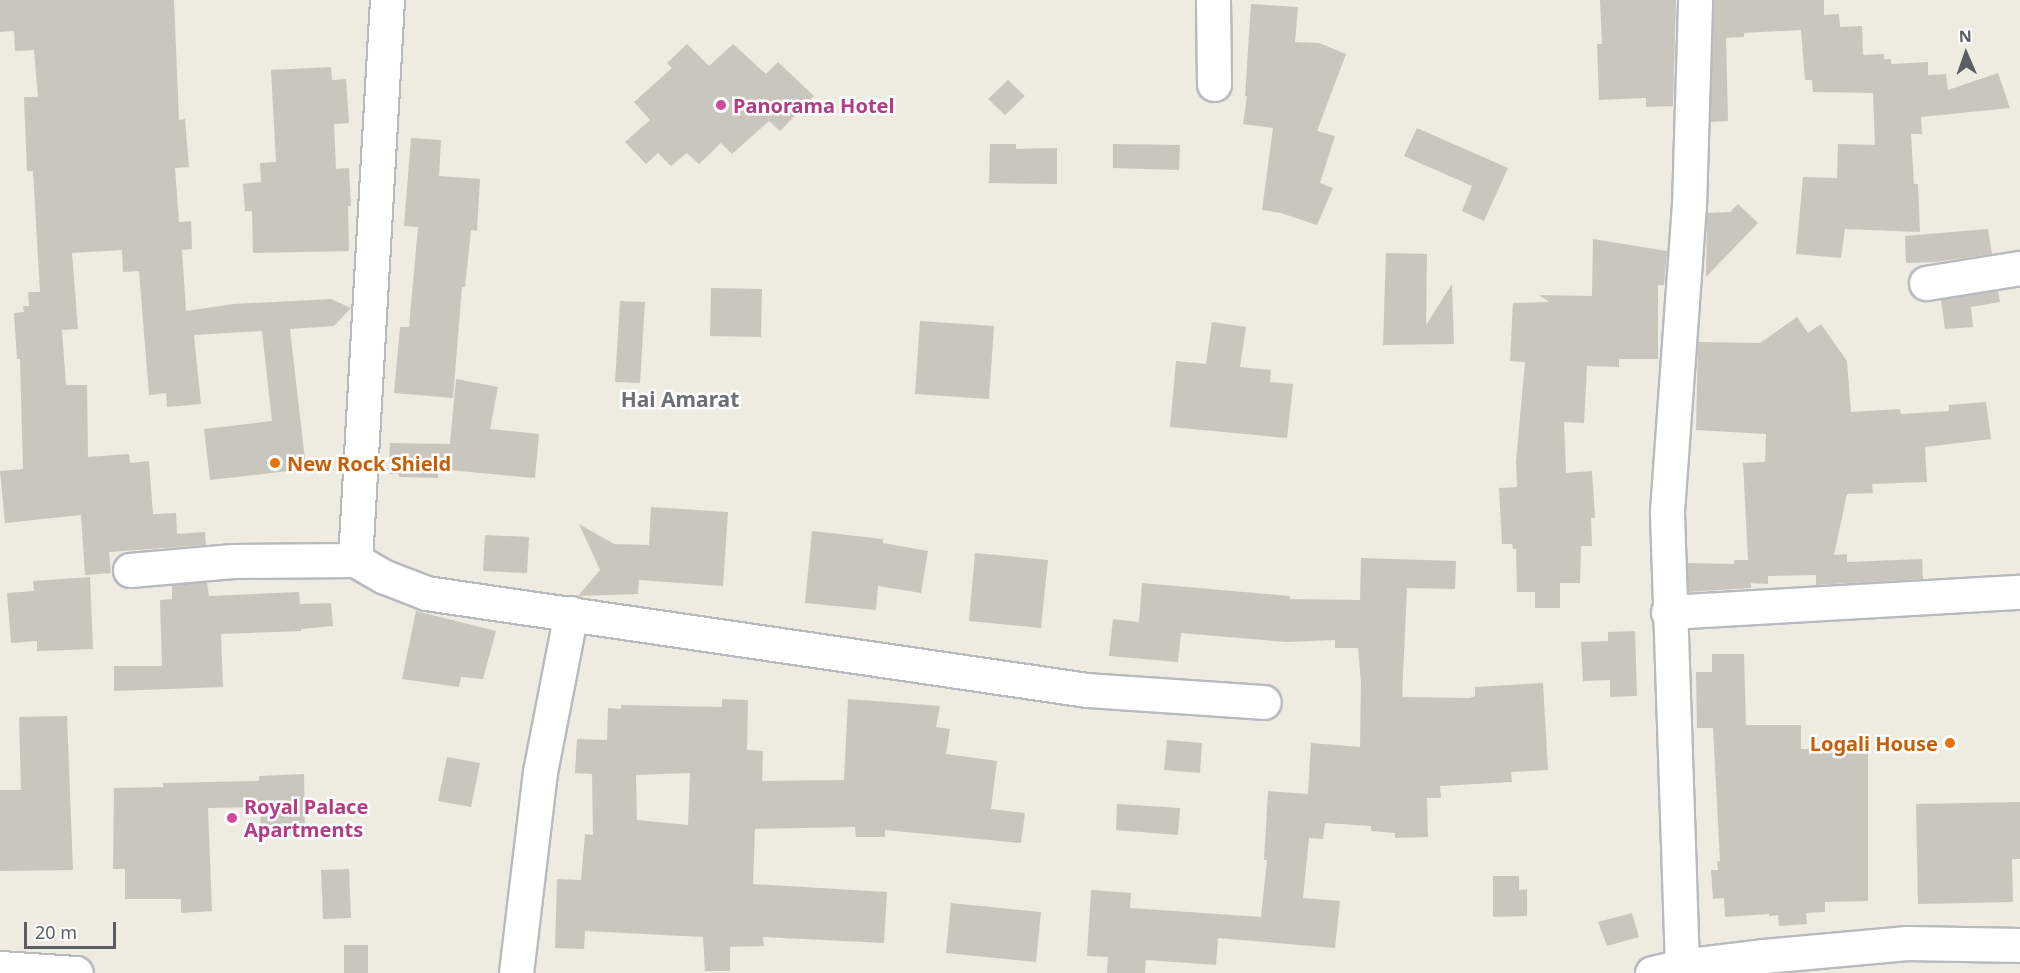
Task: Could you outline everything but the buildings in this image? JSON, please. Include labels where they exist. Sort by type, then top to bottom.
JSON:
[{"type":"street","points":[[355,560],[387,0]]},
{"type":"street","points":[[1213,0],[1214,84]]},
{"type":"street","points":[[1695,0],[1689,206],[1667,511],[1667,969],[1764,956],[1907,943],[2020,945]]},
{"type":"street","points":[[1926,283],[2020,268]]},
{"type":"street","points":[[130,570],[233,561],[355,560],[385,577],[426,593],[1086,690],[1264,702]]},
{"type":"street","points":[[1668,612],[2020,592]]},
{"type":"street","points":[[516,973],[540,772],[571,613]]},
{"type":"street","points":[[0,968],[76,973]]},
{"type":"place","name":"Panorama Hotel","points":[[721,105]]},
{"type":"place","name":"New Rock Shield","points":[[275,463]]},
{"type":"place","name":"Logali House","points":[[1950,743]]},
{"type":"place","name":"Royal Palace Apartments","points":[[232,818]]},
{"type":"district","name":"Hai Amarat","points":[[680,399]]}]
